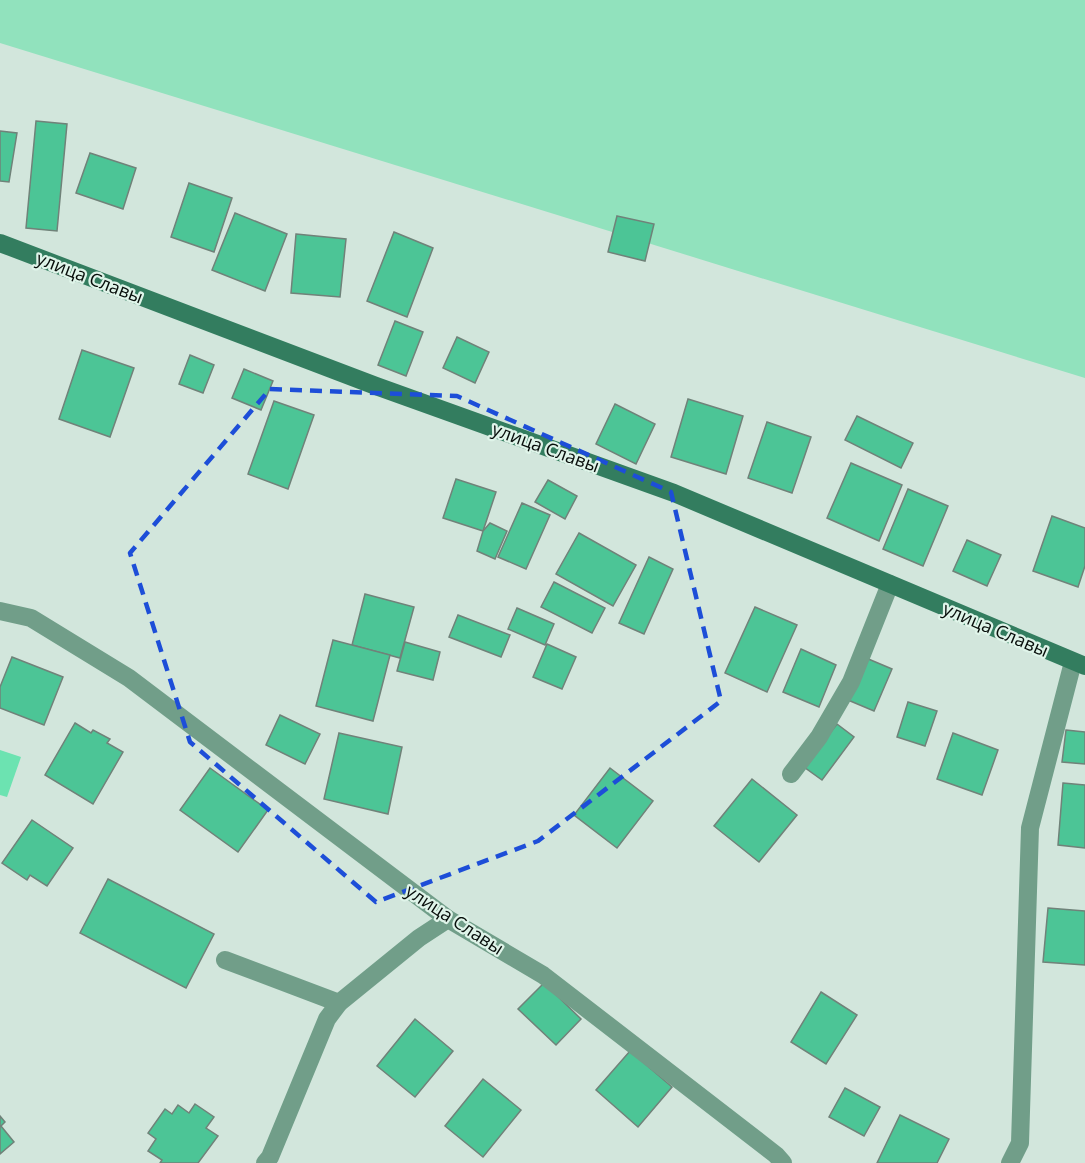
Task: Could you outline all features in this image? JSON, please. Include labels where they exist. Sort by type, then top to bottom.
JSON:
[{"type":"street","name":"улица Славы","points":[[0,243],[376,386],[674,493],[1079,664]]},
{"type":"street","points":[[791,774],[819,737],[850,682],[890,584]]},
{"type":"street","name":"улица Славы","points":[[0,611],[31,618],[129,678],[448,919],[543,975],[776,1155],[783,1163]]},
{"type":"street","points":[[1010,1163],[1020,1143],[1030,828],[1079,664]]},
{"type":"street","points":[[265,1163],[270,1157],[327,1019],[339,1003],[419,938],[448,919]]},
{"type":"street","points":[[225,960],[339,1003]]},
{"type":"highlighted area","points":[[270,389],[457,396],[671,492],[721,701],[538,841],[376,902],[190,742],[130,553]]},
{"type":"shaded area","points":[[0,0],[1085,0],[1085,378],[0,43]]},
{"type":"shaded area","points":[[0,750],[21,757],[7,797],[0,795]]},
{"type":"building","points":[[36,121],[67,124],[57,231],[26,228]]},
{"type":"building","points":[[0,131],[17,133],[9,182],[0,181]]},
{"type":"building","points":[[90,153],[136,168],[123,209],[76,193]]},
{"type":"building","points":[[189,183],[232,198],[214,252],[171,237]]},
{"type":"building","points":[[235,213],[287,234],[265,291],[212,270]]},
{"type":"building","points":[[617,216],[654,224],[645,261],[608,252]]},
{"type":"building","points":[[394,232],[433,248],[407,317],[367,301]]},
{"type":"building","points":[[296,234],[346,239],[340,297],[291,293]]},
{"type":"building","points":[[395,321],[423,332],[406,376],[378,365]]},
{"type":"building","points":[[457,337],[489,352],[475,383],[443,368]]},
{"type":"building","points":[[82,350],[134,368],[110,437],[59,419]]},
{"type":"building","points":[[190,355],[214,365],[203,393],[179,384]]},
{"type":"building","points":[[244,369],[273,381],[261,410],[232,398]]},
{"type":"building","points":[[688,399],[743,416],[726,474],[671,457]]},
{"type":"building","points":[[274,401],[314,415],[288,489],[248,474]]},
{"type":"building","points":[[615,404],[655,424],[636,464],[596,444]]},
{"type":"building","points":[[857,416],[913,443],[901,468],[845,440]]},
{"type":"building","points":[[767,422],[811,437],[792,493],[748,478]]},
{"type":"building","points":[[851,463],[902,485],[879,541],[827,518]]},
{"type":"building","points":[[456,479],[496,492],[483,531],[443,518]]},
{"type":"building","points":[[548,480],[577,496],[565,519],[535,502]]},
{"type":"building","points":[[908,489],[948,506],[923,566],[883,549]]},
{"type":"building","points":[[522,503],[550,515],[526,569],[498,557]]},
{"type":"building","points":[[1052,516],[1085,528],[1085,566],[1078,587],[1033,571]]},
{"type":"building","points":[[490,523],[507,531],[495,559],[477,551],[483,531]]},
{"type":"building","points":[[579,533],[636,565],[613,606],[556,574]]},
{"type":"building","points":[[967,540],[1001,555],[987,586],[953,571]]},
{"type":"building","points":[[649,557],[673,569],[644,634],[619,623]]},
{"type":"building","points":[[554,582],[605,608],[592,633],[541,607]]},
{"type":"building","points":[[365,594],[414,607],[400,658],[352,645]]},
{"type":"building","points":[[755,607],[797,625],[767,692],[725,673]]},
{"type":"building","points":[[517,608],[554,624],[545,645],[508,629]]},
{"type":"building","points":[[458,615],[510,635],[501,657],[449,637]]},
{"type":"building","points":[[333,640],[390,655],[373,721],[316,706]]},
{"type":"building","points":[[405,642],[440,652],[433,680],[397,671]]},
{"type":"building","points":[[547,644],[576,657],[562,689],[533,677]]},
{"type":"building","points":[[801,649],[836,665],[819,707],[783,692]]},
{"type":"building","points":[[12,657],[63,677],[44,725],[0,708],[0,687]]},
{"type":"building","points":[[866,658],[892,669],[874,711],[848,700]]},
{"type":"building","points":[[908,702],[937,711],[925,746],[897,737]]},
{"type":"building","points":[[280,715],[320,734],[305,764],[266,745]]},
{"type":"building","points":[[75,723],[91,733],[93,730],[110,739],[107,743],[123,752],[93,804],[45,775]]},
{"type":"building","points":[[837,724],[854,737],[822,780],[804,767]]},
{"type":"building","points":[[1066,730],[1085,732],[1085,764],[1062,762]]},
{"type":"building","points":[[339,733],[402,747],[388,814],[324,799]]},
{"type":"building","points":[[953,733],[998,750],[982,795],[937,779]]},
{"type":"building","points":[[210,768],[268,810],[238,852],[180,810]]},
{"type":"building","points":[[610,768],[653,801],[617,848],[574,815]]},
{"type":"building","points":[[752,779],[797,815],[759,862],[714,826]]},
{"type":"building","points":[[1063,783],[1085,785],[1085,848],[1058,845]]},
{"type":"building","points":[[32,820],[73,848],[47,886],[30,875],[27,880],[2,863]]},
{"type":"building","points":[[108,879],[214,934],[186,988],[80,933]]},
{"type":"building","points":[[1048,908],[1085,911],[1085,965],[1043,962]]},
{"type":"building","points":[[544,983],[581,1019],[556,1045],[518,1009]]},
{"type":"building","points":[[821,992],[857,1015],[826,1064],[791,1042]]},
{"type":"building","points":[[415,1019],[453,1051],[415,1097],[377,1066]]},
{"type":"building","points":[[630,1051],[672,1087],[638,1127],[596,1090]]},
{"type":"building","points":[[483,1079],[521,1110],[483,1157],[445,1126]]},
{"type":"building","points":[[845,1088],[880,1107],[864,1136],[829,1117]]},
{"type":"building","points":[[195,1104],[214,1117],[206,1128],[218,1136],[198,1163],[160,1163],[162,1160],[148,1151],[156,1139],[148,1133],[165,1109],[172,1114],[178,1105],[189,1113]]},
{"type":"building","points":[[900,1115],[949,1139],[937,1163],[877,1163]]},
{"type":"building","points":[[0,1116],[5,1122],[1,1126],[14,1142],[0,1154]]}]
